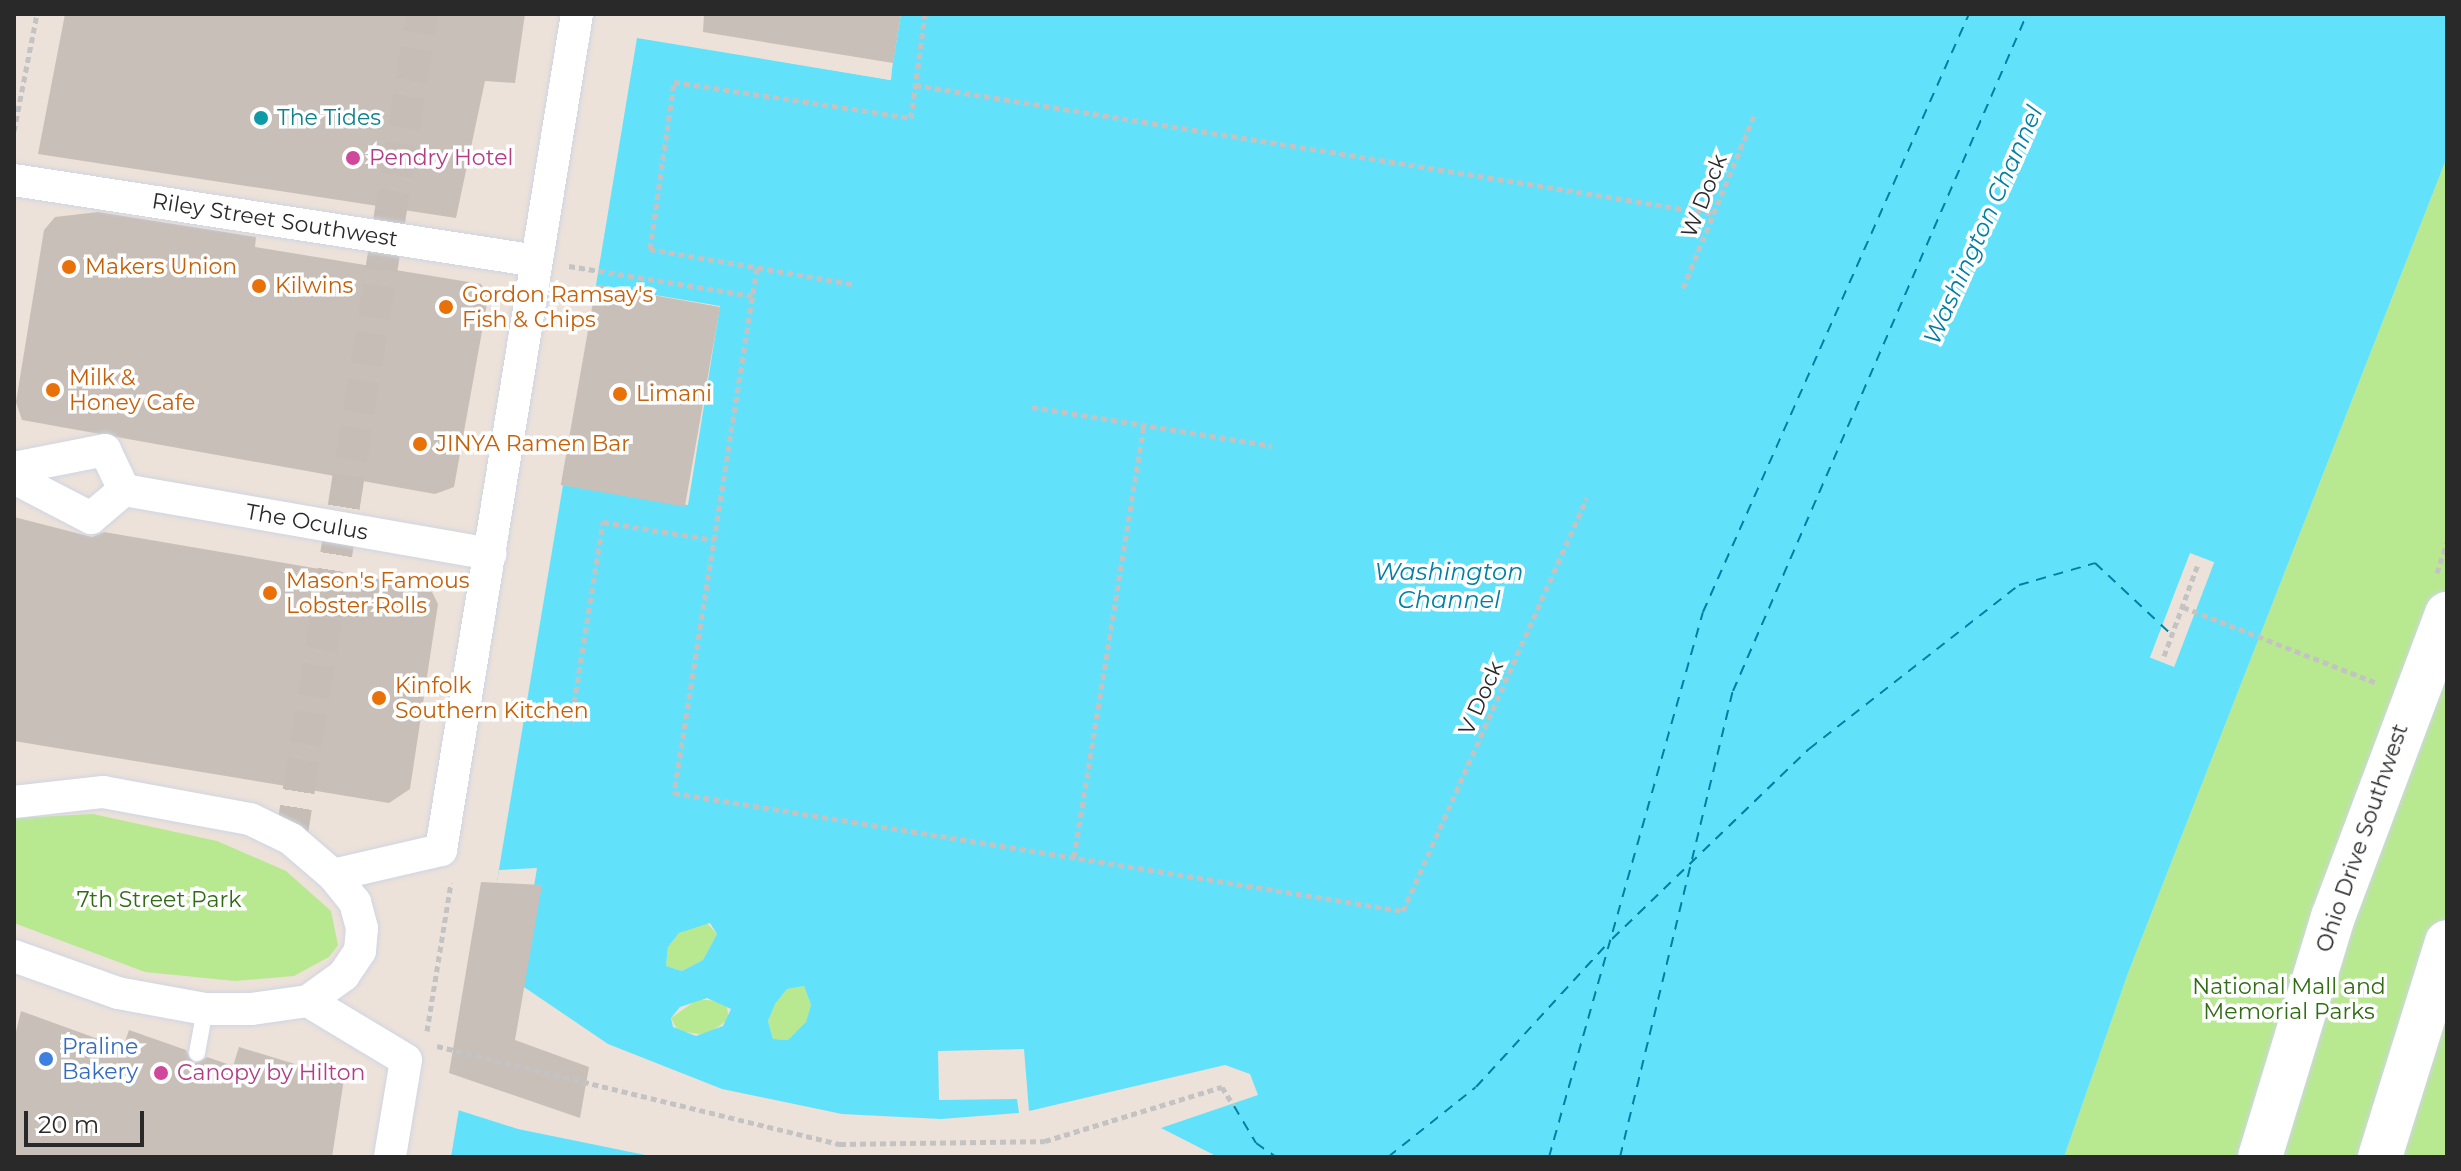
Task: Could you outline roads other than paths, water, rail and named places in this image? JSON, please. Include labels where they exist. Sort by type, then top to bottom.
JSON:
[{"type":"street","points":[[333,875],[441,850],[577,14]]},
{"type":"street","name":"Riley Street Southwest","points":[[14,180],[537,261]]},
{"type":"street","points":[[14,468],[105,450],[124,490],[91,518],[14,478]]},
{"type":"street","name":"The Oculus","points":[[124,490],[490,554]]},
{"type":"street","name":"Ohio Drive Southwest","points":[[2260,1157],[2333,917],[2411,698],[2447,614]]},
{"type":"street","points":[[14,802],[103,792],[250,819],[291,839],[333,875],[355,902],[360,951],[344,975],[308,1001],[205,1009],[118,993],[14,956]]},
{"type":"street","points":[[2380,1157],[2447,942]]},
{"type":"street","points":[[308,1001],[406,1060],[390,1157]]},
{"type":"lane","points":[[197,1053],[205,1009]]},
{"type":"water","name":"Washington Channel","points":[[901,14],[2447,14],[2447,157],[2128,973],[2064,1157],[451,1157],[563,485],[688,505],[720,306],[596,285],[637,38],[890,80]],"holes":[[[710,923],[717,934],[703,960],[682,971],[666,966],[668,947],[679,933]],[[804,986],[811,1005],[806,1022],[788,1040],[773,1039],[768,1021],[775,1004],[787,989]],[[707,998],[731,1009],[723,1026],[696,1036],[673,1027],[671,1018],[680,1007]]]},
{"type":"tunnel","points":[[291,839],[422,14]]},
{"type":"place","name":"The Tides","points":[[261,118]]},
{"type":"place","name":"Pendry Hotel","points":[[353,158]]},
{"type":"place","name":"Makers Union","points":[[69,267]]},
{"type":"place","name":"Kilwins","points":[[259,286]]},
{"type":"place","name":"Gordon Ramsay's Fish & Chips","points":[[446,307]]},
{"type":"place","name":"Milk & Honey Cafe","points":[[53,390]]},
{"type":"place","name":"Limani","points":[[620,394]]},
{"type":"place","name":"JINYA Ramen Bar","points":[[420,444]]},
{"type":"place","name":"Mason's Famous Lobster Rolls","points":[[270,593]]},
{"type":"place","name":"Kinfolk Southern Kitchen","points":[[379,698]]},
{"type":"place","name":"Praline Bakery","points":[[46,1059]]},
{"type":"place","name":"Canopy by Hilton","points":[[161,1073]]},
{"type":"park label","name":"7th Street Park","points":[[159,900]]},
{"type":"park label","name":"National Mall and Memorial Parks","points":[[2289,998]]}]
